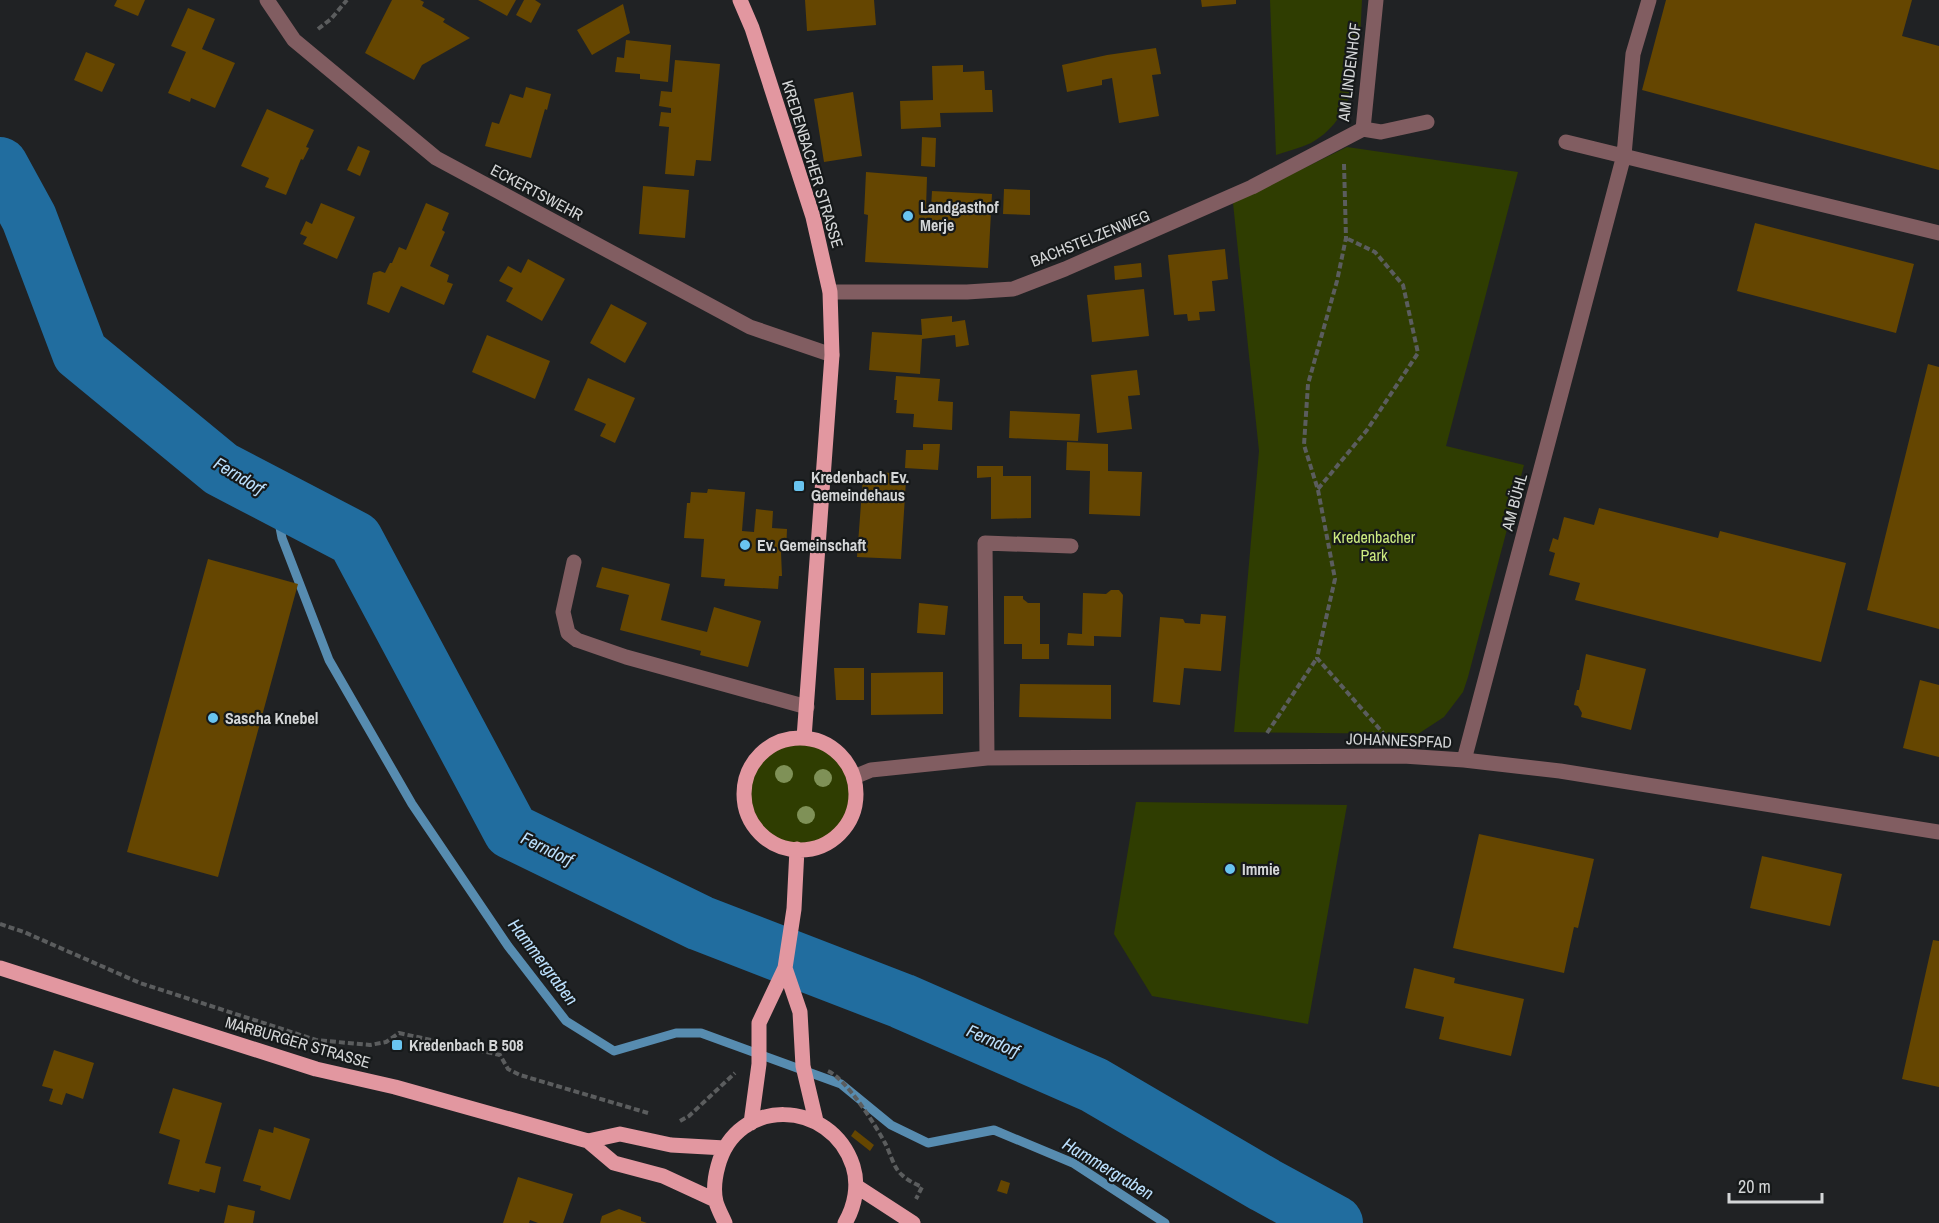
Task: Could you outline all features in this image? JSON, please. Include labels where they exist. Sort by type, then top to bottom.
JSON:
[{"type":"main road","name":"KREDENBACHER STRASSE","points":[[740,0],[752,28],[813,217],[830,292],[832,355],[804,738]]},
{"type":"main road","points":[[791,738],[820,741],[846,762],[854,777],[856,799],[851,817],[844,829],[824,844],[813,848],[797,849],[781,846],[769,840],[751,819],[746,805],[745,791],[748,775],[755,761],[765,750],[791,738]]},
{"type":"main road","points":[[751,1123],[758,1067],[759,1023],[785,968],[794,909],[797,849]]},
{"type":"main road","name":"MARBURGER STRASSE","points":[[0,968],[316,1069],[395,1087],[588,1142],[614,1163],[663,1176],[715,1200]]},
{"type":"main road","points":[[785,968],[800,1012],[803,1066],[816,1121]]},
{"type":"main road","points":[[725,1223],[715,1200],[714,1178],[720,1156],[725,1148],[733,1137],[751,1123],[772,1115],[795,1114],[816,1121],[835,1134],[849,1152],[856,1174],[856,1198],[845,1223]]},
{"type":"main road","name":"MARBURGER STRASSE","points":[[588,1142],[620,1134],[671,1145],[725,1148]]},
{"type":"main road","points":[[856,1186],[909,1221]]},
{"type":"street","name":"ECKERTSWEHR","points":[[267,0],[294,40],[436,158],[750,327],[832,355]]},
{"type":"street","name":"AM LINDENHOF","points":[[1344,139],[1363,129],[1376,0]]},
{"type":"street","name":"AM BÜHL","points":[[1464,760],[1624,155],[1633,54],[1649,0]]},
{"type":"street","points":[[1363,129],[1380,132],[1427,122]]},
{"type":"street","name":"BACHSTELZENWEG","points":[[830,292],[967,292],[1013,289],[1065,269],[1252,188],[1344,139]]},
{"type":"street","points":[[1566,142],[1939,233]]},
{"type":"street","points":[[987,758],[985,543],[1071,546]]},
{"type":"street","points":[[573,562],[563,612],[568,633],[577,640],[626,657],[807,707]]},
{"type":"street","name":"JOHANNESPFAD","points":[[854,777],[871,770],[987,758],[1403,756],[1464,760],[1560,771],[1939,831]]},
{"type":"path","points":[[294,40],[308,37],[331,19],[347,0]]},
{"type":"path","points":[[1252,756],[1317,658],[1335,579],[1318,490],[1304,445],[1308,384],[1337,280],[1346,238],[1344,139]]},
{"type":"path","points":[[1318,490],[1367,430],[1418,354],[1403,285],[1375,252],[1346,238]]},
{"type":"path","points":[[1317,658],[1403,756]]},
{"type":"path","points":[[0,924],[24,932],[140,983],[316,1040],[370,1045],[386,1042],[399,1033],[500,1055],[508,1069],[520,1075],[657,1116]]},
{"type":"path","points":[[803,1066],[818,1066],[832,1073],[868,1115],[885,1141],[900,1174],[922,1187],[909,1221]]},
{"type":"path","points":[[671,1145],[678,1123],[689,1116],[737,1071],[758,1067]]},
{"type":"green space","points":[[1270,0],[1362,0],[1358,60],[1349,99],[1340,116],[1328,131],[1311,143],[1276,155]]},
{"type":"green space","name":"Kredenbacher Park","points":[[1347,147],[1518,172],[1446,446],[1524,465],[1468,677],[1463,692],[1444,717],[1418,734],[1234,732],[1259,451],[1233,203]]},
{"type":"green space","points":[[800,739],[821,743],[839,755],[851,773],[855,794],[851,815],[839,833],[821,845],[800,849],[779,845],[761,833],[749,815],[745,794],[749,773],[761,755],[779,743]]},
{"type":"green space","name":"Immie","points":[[1136,802],[1347,805],[1308,1024],[1152,996],[1114,934]]},
{"type":"building","points":[[117,0],[145,0],[138,16],[114,6]]},
{"type":"building","points":[[392,0],[420,0],[424,2],[422,6],[445,19],[443,22],[470,38],[422,65],[414,80],[365,53]]},
{"type":"building","points":[[478,0],[516,0],[507,16]]},
{"type":"building","points":[[524,0],[535,0],[541,4],[531,23],[516,15]]},
{"type":"building","points":[[805,0],[874,0],[876,25],[807,31]]},
{"type":"building","points":[[1201,0],[1236,0],[1236,4],[1202,7]]},
{"type":"building","points":[[1666,0],[1912,0],[1902,36],[1939,46],[1939,170],[1642,90]]},
{"type":"building","points":[[623,4],[630,33],[592,55],[577,30]]},
{"type":"building","points":[[188,8],[215,19],[202,49],[235,63],[215,108],[191,98],[190,102],[168,93],[186,52],[171,46]]},
{"type":"building","points":[[626,40],[671,45],[668,82],[640,79],[640,74],[615,72],[617,57],[624,58]]},
{"type":"building","points":[[1156,48],[1161,74],[1152,75],[1159,116],[1119,123],[1112,78],[1102,80],[1102,85],[1067,92],[1062,65],[1107,55]]},
{"type":"building","points":[[86,52],[115,64],[102,92],[74,80]]},
{"type":"building","points":[[675,60],[720,64],[711,161],[696,160],[694,176],[665,174],[669,127],[659,126],[661,112],[671,113],[671,108],[659,106],[661,91],[672,92]]},
{"type":"building","points":[[963,65],[963,72],[984,71],[985,90],[992,90],[993,112],[940,113],[941,127],[901,129],[900,101],[933,100],[932,66]]},
{"type":"building","points":[[526,87],[551,94],[531,158],[485,146],[492,122],[499,124],[510,94],[523,98]]},
{"type":"building","points":[[853,92],[862,156],[824,162],[814,99]]},
{"type":"building","points":[[267,109],[314,130],[306,147],[309,148],[303,160],[301,159],[286,195],[265,187],[269,178],[241,166]]},
{"type":"building","points":[[922,137],[936,138],[935,167],[921,166]]},
{"type":"building","points":[[358,146],[370,151],[360,176],[347,170]]},
{"type":"building","points":[[866,172],[927,177],[926,208],[931,209],[932,191],[992,194],[988,268],[865,262],[868,215],[864,214]]},
{"type":"building","points":[[643,186],[689,190],[685,238],[639,234]]},
{"type":"building","points":[[1004,189],[1030,190],[1030,215],[1003,214]]},
{"type":"building","points":[[321,203],[355,217],[337,259],[303,244],[307,237],[300,234],[306,221],[312,224]]},
{"type":"building","points":[[426,203],[449,213],[442,230],[445,232],[430,266],[449,275],[447,282],[453,284],[444,305],[401,286],[389,313],[367,304],[373,273],[380,271],[385,273],[399,247],[406,250]]},
{"type":"building","points":[[1755,223],[1914,264],[1896,333],[1737,291]]},
{"type":"building","points":[[1225,249],[1228,279],[1212,281],[1215,311],[1199,312],[1200,320],[1188,321],[1187,314],[1174,315],[1168,255]]},
{"type":"building","points":[[528,259],[565,279],[542,321],[506,301],[513,288],[499,281],[508,266],[521,273]]},
{"type":"building","points":[[1141,263],[1142,277],[1115,280],[1114,266]]},
{"type":"building","points":[[1144,289],[1149,336],[1092,342],[1087,295]]},
{"type":"building","points":[[611,304],[647,323],[625,363],[590,343]]},
{"type":"building","points":[[952,316],[952,322],[965,320],[969,345],[956,347],[955,335],[922,339],[920,374],[869,370],[872,332],[922,335],[921,319]]},
{"type":"building","points":[[487,335],[550,361],[535,399],[472,372]]},
{"type":"building","points":[[1928,364],[1939,367],[1939,629],[1867,610]]},
{"type":"building","points":[[1137,370],[1140,395],[1128,396],[1132,429],[1097,433],[1091,375]]},
{"type":"building","points":[[896,376],[940,379],[938,401],[953,402],[952,430],[913,427],[914,414],[896,413],[897,400],[894,400]]},
{"type":"building","points":[[588,378],[635,398],[615,443],[600,436],[606,424],[574,410]]},
{"type":"building","points":[[1010,411],[1080,414],[1078,441],[1009,438]]},
{"type":"building","points":[[1067,442],[1108,444],[1108,471],[1142,472],[1140,516],[1089,514],[1090,471],[1066,470]]},
{"type":"building","points":[[923,444],[940,444],[938,470],[905,468],[906,450],[923,450]]},
{"type":"building","points":[[977,466],[1003,466],[1003,476],[1031,476],[1031,518],[991,519],[991,477],[977,478]]},
{"type":"building","points":[[876,472],[891,473],[890,478],[906,480],[901,559],[857,557],[863,477],[876,477]]},
{"type":"building","name":"Ev. Gemeinschaft","points":[[708,489],[745,492],[742,531],[754,532],[756,509],[773,511],[772,528],[787,529],[786,552],[781,552],[782,576],[779,576],[778,589],[724,586],[725,579],[701,577],[704,539],[684,538],[687,503],[690,503],[691,492],[707,493]]},
{"type":"building","points":[[1599,508],[1718,538],[1720,531],[1846,563],[1821,662],[1575,600],[1580,583],[1549,575],[1555,553],[1549,551],[1553,538],[1558,540],[1564,517],[1594,525]]},
{"type":"building","name":"Sascha Knebel","points":[[208,559],[298,584],[218,877],[127,852]]},
{"type":"building","points":[[602,567],[670,584],[661,620],[707,632],[714,607],[761,621],[748,667],[700,655],[701,651],[620,630],[629,595],[596,587]]},
{"type":"building","points":[[1111,590],[1119,590],[1123,595],[1121,637],[1094,636],[1094,646],[1067,645],[1068,633],[1082,634],[1083,593],[1106,594]]},
{"type":"building","points":[[1004,596],[1023,596],[1028,603],[1040,603],[1040,644],[1049,644],[1049,659],[1022,659],[1022,644],[1004,644]]},
{"type":"building","points":[[919,603],[948,606],[945,635],[917,633]]},
{"type":"building","points":[[1201,614],[1226,616],[1221,671],[1184,668],[1180,705],[1153,702],[1160,617],[1183,619],[1185,623],[1200,624]]},
{"type":"building","points":[[1586,654],[1646,669],[1631,730],[1581,717],[1582,713],[1578,706],[1574,705]]},
{"type":"building","points":[[834,668],[864,668],[864,700],[836,700]]},
{"type":"building","points":[[943,672],[943,714],[871,715],[871,673]]},
{"type":"building","points":[[1920,680],[1939,685],[1939,757],[1903,748]]},
{"type":"building","points":[[1020,684],[1111,685],[1111,719],[1019,717]]},
{"type":"building","points":[[1479,834],[1594,859],[1578,928],[1574,927],[1564,973],[1453,948]]},
{"type":"building","points":[[1762,856],[1842,874],[1830,926],[1750,908]]},
{"type":"building","points":[[1933,940],[1939,941],[1939,1087],[1902,1079]]},
{"type":"building","points":[[1414,968],[1455,978],[1454,983],[1524,999],[1511,1056],[1439,1039],[1444,1017],[1405,1008]]},
{"type":"building","points":[[54,1050],[94,1063],[83,1099],[66,1093],[62,1105],[49,1101],[53,1089],[42,1086]]},
{"type":"building","points":[[173,1088],[222,1103],[205,1163],[221,1167],[215,1193],[200,1189],[199,1192],[168,1184],[180,1140],[159,1133]]},
{"type":"building","points":[[274,1127],[310,1139],[290,1200],[260,1190],[261,1186],[243,1181],[259,1129],[273,1133]]},
{"type":"building","points":[[855,1130],[874,1145],[870,1151],[851,1136]]},
{"type":"building","points":[[518,1177],[573,1194],[563,1223],[538,1223],[530,1220],[529,1223],[503,1223]]},
{"type":"building","points":[[1001,1180],[1010,1183],[1007,1194],[997,1191]]},
{"type":"building","points":[[228,1205],[255,1211],[253,1223],[224,1223]]},
{"type":"building","points":[[619,1209],[641,1217],[641,1221],[647,1223],[600,1223],[602,1216]]},
{"type":"waterway","name":"Ferndorf","points":[[0,165],[29,218],[80,353],[221,469],[355,539],[511,831],[700,923],[902,1001],[1094,1085],[1265,1185],[1335,1223]]},
{"type":"waterway","name":"Hammergraben","points":[[274,496],[282,538],[329,660],[412,804],[508,946],[566,1021],[614,1051],[676,1033],[701,1033],[841,1084],[891,1125],[928,1143],[994,1130],[1073,1163],[1165,1223]]},
{"type":"place","name":"Landgasthof Merje","points":[[908,216]]},
{"type":"place","name":"Kredenbach Ev. Gemeindehaus","points":[[799,486]]},
{"type":"place","name":"Ev. Gemeinschaft","points":[[745,545]]},
{"type":"place","name":"Sascha Knebel","points":[[213,718]]},
{"type":"place","name":"Immie","points":[[1230,869]]},
{"type":"place","name":"Kredenbach B 508","points":[[397,1045]]}]
